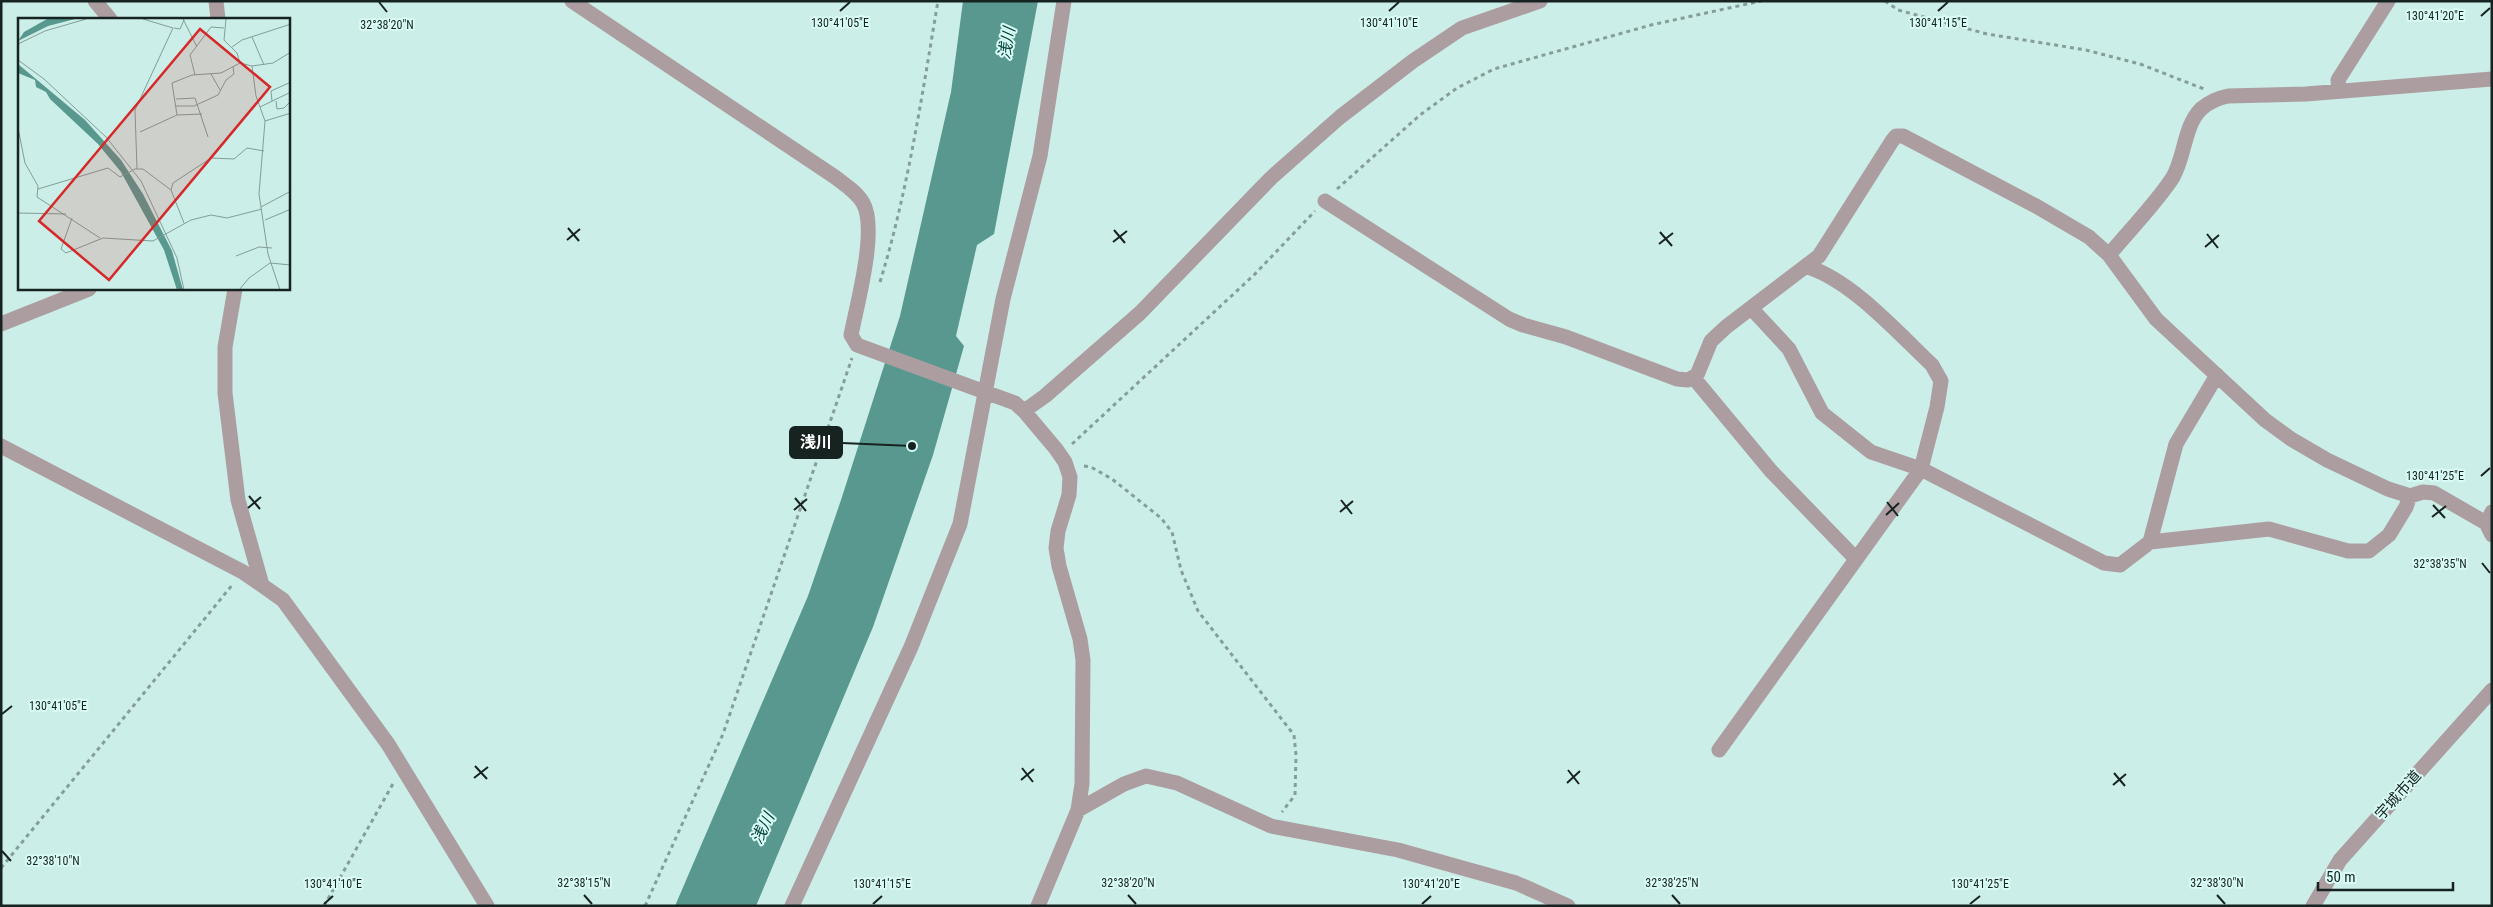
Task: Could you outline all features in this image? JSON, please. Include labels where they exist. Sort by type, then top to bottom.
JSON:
[{"type":"street","points":[[95,1],[109,18]]},
{"type":"street","points":[[216,1],[218,18]]},
{"type":"street","points":[[572,1],[835,177],[852,190],[863,202],[869,220],[867,252],[851,335],[857,345],[980,392],[1005,399],[1024,411],[1062,459],[1070,477],[1069,495],[1058,531],[1056,548],[1059,566],[1080,639],[1083,660],[1082,784],[1078,810],[1038,906]]},
{"type":"street","points":[[792,906],[910,647],[960,524],[980,392],[1040,156],[1064,1]]},
{"type":"street","points":[[1024,411],[1045,396],[1140,313],[1271,178],[1340,117],[1413,60],[1462,28],[1540,1]]},
{"type":"street","points":[[2339,90],[2338,80],[2388,1]]},
{"type":"street","points":[[2109,255],[2172,178],[2181,162],[2191,127],[2200,110],[2216,98],[2492,79]]},
{"type":"street","points":[[1325,200],[1509,319],[1523,325],[1566,336],[1677,379],[1688,380],[1697,375],[1711,341],[1726,327],[1819,256],[1896,136],[1915,141],[2036,206],[2089,237],[2109,255],[2156,319],[2265,420],[2291,438],[2327,460],[2388,489],[2410,496],[2423,492],[2434,493],[2490,523]]},
{"type":"street","points":[[1719,750],[1921,469],[1937,407],[1941,381],[1932,365],[1841,282],[1823,271],[1808,266]]},
{"type":"street","points":[[1,324],[86,290]]},
{"type":"street","points":[[235,290],[225,347],[225,393],[238,500],[262,585]]},
{"type":"street","points":[[1751,308],[1789,349],[1822,413],[1870,452],[1921,469],[2104,564],[2120,565],[2150,542],[2269,529],[2348,551],[2369,551],[2389,535],[2406,507],[2410,496]]},
{"type":"street","points":[[2150,542],[2176,444],[2217,375]]},
{"type":"street","points":[[1693,377],[1771,471],[1856,559]]},
{"type":"street","points":[[1,446],[243,572],[284,600],[388,744],[487,906]]},
{"type":"street","name":"宇城市道","points":[[2313,906],[2340,860],[2492,690]]},
{"type":"street","points":[[1078,810],[1124,784],[1146,776],[1177,783],[1271,826],[1398,850],[1516,883],[1568,906]]},
{"type":"path","points":[[878,291],[896,231],[938,1]]},
{"type":"path","points":[[1062,459],[1254,275],[1325,200],[1420,115],[1457,88],[1494,69],[1651,25],[1761,1]]},
{"type":"path","points":[[1885,1],[1898,10],[1986,34],[2086,50],[2140,64],[2201,87],[2216,98]]},
{"type":"path","points":[[645,906],[723,734],[857,345]]},
{"type":"path","points":[[1062,459],[1091,467],[1112,479],[1161,518],[1172,532],[1181,570],[1198,611],[1294,735],[1296,755],[1295,795],[1271,826]]},
{"type":"path","points":[[1,868],[243,572]]},
{"type":"path","points":[[324,906],[402,769]]},
{"type":"water","points":[[963,1],[1038,1],[994,234],[977,245],[956,336],[964,346],[933,455],[873,627],[756,906],[675,906],[808,596],[900,316],[951,92]]},
{"type":"place","name":"浅川","points":[[912,446]]}]
